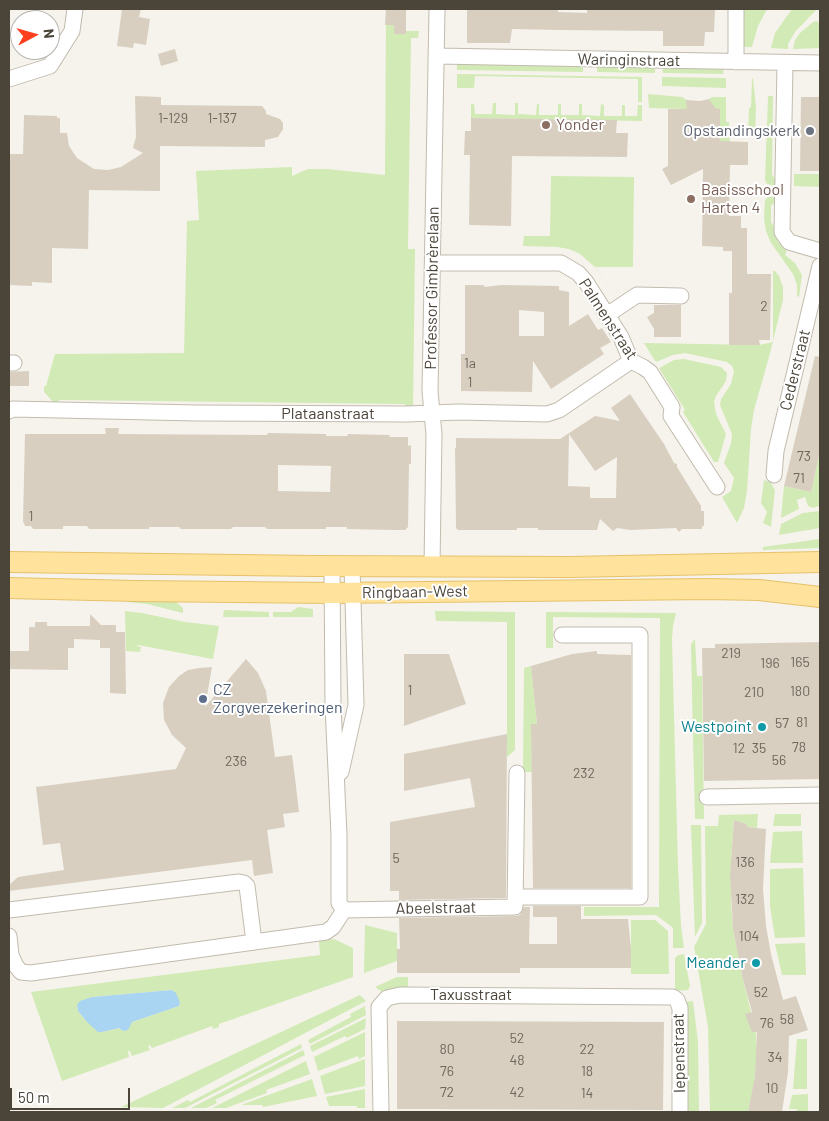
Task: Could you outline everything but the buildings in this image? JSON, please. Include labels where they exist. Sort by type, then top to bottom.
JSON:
[{"type":"main road","name":"Ringbaan-West","points":[[9,562],[570,567],[820,562]]},
{"type":"main road","name":"Ringbaan-West","points":[[9,588],[332,593],[709,588],[759,590],[820,597]]},
{"type":"street","points":[[9,79],[50,66],[72,31],[75,9]]},
{"type":"street","name":"Professor Gimbrèrelaan","points":[[432,566],[434,434],[430,391],[437,9]]},
{"type":"street","points":[[736,9],[736,62]]},
{"type":"street","name":"Waringinstraat","points":[[437,56],[820,64]]},
{"type":"street","points":[[785,64],[782,232],[789,242],[820,250]]},
{"type":"street","name":"Palmenstraat","points":[[433,263],[561,263],[578,273],[586,282],[621,338],[631,361],[643,366],[650,372],[672,407],[672,416],[716,486]]},
{"type":"street","name":"Cederstraat","points":[[774,475],[776,452],[820,266]]},
{"type":"street","points":[[606,314],[637,296],[681,296]]},
{"type":"street","name":"Plataanstraat","points":[[9,411],[13,409],[217,413],[553,413],[631,361]]},
{"type":"street","points":[[336,790],[356,705],[353,592],[342,566]]},
{"type":"street","points":[[9,936],[11,955],[16,966],[21,972],[31,973],[326,932],[333,927],[344,910],[339,903],[332,706],[332,593],[342,566]]},
{"type":"street","points":[[517,773],[515,897],[640,897],[640,635],[562,636]]},
{"type":"street","points":[[707,797],[820,795]]},
{"type":"street","points":[[9,910],[239,882],[247,886],[254,942]]},
{"type":"street","name":"Abeelstraat","points":[[344,910],[515,907],[515,897]]},
{"type":"street","name":"Taxusstraat","points":[[380,1112],[379,1007],[387,998],[400,995],[673,997]]},
{"type":"street","name":"Iepenstraat","points":[[673,997],[677,1000],[680,1008],[680,1112]]},
{"type":"green space","points":[[741,9],[767,9],[758,26],[752,47],[740,47]]},
{"type":"green space","points":[[792,9],[817,9],[795,32],[788,44],[788,49],[771,48],[775,33]]},
{"type":"green space","points":[[386,16],[403,34],[406,34],[406,31],[419,31],[418,38],[411,38],[408,249],[415,249],[413,410],[406,409],[405,404],[59,400],[57,406],[44,392],[44,386],[46,386],[55,354],[184,353],[187,221],[199,220],[196,171],[292,167],[292,176],[308,169],[385,175]]},
{"type":"green space","points":[[817,21],[820,24],[820,48],[793,49],[795,40],[800,33]]},
{"type":"green space","points":[[457,64],[583,65],[583,72],[457,70]]},
{"type":"green space","points":[[597,65],[655,66],[655,73],[597,72]]},
{"type":"green space","points":[[662,66],[724,67],[723,74],[663,73]]},
{"type":"green space","points":[[457,74],[642,77],[642,102],[638,102],[638,79],[475,76],[474,88],[457,88]]},
{"type":"green space","points":[[662,77],[726,78],[726,88],[662,86]]},
{"type":"green space","points":[[753,78],[756,108],[755,134],[748,134],[749,108],[751,107]]},
{"type":"green space","points":[[648,94],[682,97],[687,100],[687,109],[649,108]]},
{"type":"green space","points":[[768,96],[773,96],[772,175],[776,180],[776,186],[767,184],[765,180]]},
{"type":"green space","points":[[712,97],[726,97],[726,122],[729,122],[730,147],[720,143],[720,109],[709,108],[709,99]]},
{"type":"green space","points":[[493,103],[496,103],[496,114],[515,115],[515,103],[518,103],[518,114],[536,115],[537,104],[539,104],[539,115],[558,115],[558,104],[561,104],[561,115],[579,115],[579,104],[582,104],[582,115],[600,116],[601,104],[604,105],[604,116],[622,116],[622,105],[625,105],[625,116],[637,116],[638,105],[642,105],[642,121],[471,118],[471,104],[474,104],[475,114],[492,114]]},
{"type":"green space","points":[[794,174],[820,174],[820,187],[794,186]]},
{"type":"green space","points":[[551,176],[634,177],[633,267],[595,267],[580,254],[569,249],[523,246],[524,236],[550,236]]},
{"type":"green space","points":[[768,197],[776,197],[776,201],[771,206],[771,222],[775,228],[777,240],[787,250],[785,255],[795,263],[802,275],[799,297],[797,296],[797,285],[793,274],[771,243],[766,231],[764,219],[765,200]]},
{"type":"green space","points":[[773,271],[775,271],[783,287],[783,300],[773,341]]},
{"type":"green space","points":[[633,326],[644,343],[759,345],[773,342],[754,410],[747,491],[744,508],[737,523],[722,497],[731,491],[734,478],[724,463],[732,434],[720,405],[721,399],[731,384],[734,371],[732,366],[727,362],[685,353],[673,355],[656,362]]},
{"type":"green space","points":[[684,359],[721,367],[727,373],[726,381],[714,402],[716,414],[726,434],[718,462],[714,462],[683,412],[685,410],[659,368],[674,360]]},
{"type":"green space","points":[[820,451],[819,506],[813,508],[808,506],[805,497],[797,500],[799,509],[781,518],[784,486],[811,492]]},
{"type":"green space","points":[[764,480],[770,482],[775,490],[771,527],[763,523],[767,512],[761,503]]},
{"type":"green space","points":[[820,511],[820,528],[779,535],[781,524],[803,513]]},
{"type":"green space","points":[[820,539],[820,548],[763,550],[763,547]]},
{"type":"green space","points":[[127,595],[175,601],[183,608],[183,613],[147,604],[127,602]]},
{"type":"green space","points":[[298,607],[313,609],[313,617],[273,617],[273,612],[291,612]]},
{"type":"green space","points":[[224,610],[269,612],[269,617],[223,617]]},
{"type":"green space","points":[[125,611],[219,626],[213,659],[138,645],[141,647],[140,652],[126,651]]},
{"type":"green space","points":[[435,611],[515,612],[515,750],[507,757],[507,622],[436,621]]},
{"type":"green space","points":[[546,612],[676,613],[672,639],[678,867],[684,948],[673,948],[673,928],[656,915],[584,916],[584,907],[659,907],[660,618],[553,617],[553,648],[546,648]]},
{"type":"green space","points":[[695,639],[697,676],[702,676],[704,819],[695,819],[691,644]]},
{"type":"green space","points":[[531,666],[537,724],[531,724],[532,772],[523,772],[524,668]]},
{"type":"green space","points":[[758,814],[757,828],[747,827],[747,824],[734,820],[731,861],[733,929],[756,1032],[757,1054],[754,1084],[748,1112],[710,1112],[708,1027],[694,947],[706,924],[705,826],[718,826],[719,815]]},
{"type":"green space","points":[[775,814],[801,814],[801,826],[773,826]]},
{"type":"green space","points":[[691,825],[701,825],[702,923],[695,937]]},
{"type":"green space","points":[[802,831],[803,863],[770,863],[773,832]]},
{"type":"green space","points":[[803,868],[805,937],[775,938],[770,906],[770,869]]},
{"type":"green space","points":[[631,920],[655,920],[668,931],[669,974],[631,974]]},
{"type":"green space","points":[[365,925],[397,933],[397,961],[364,973]]},
{"type":"green space","points":[[334,939],[353,948],[353,977],[219,1024],[219,1027],[213,1029],[212,1026],[152,1048],[150,1045],[148,1046],[150,1050],[132,1056],[130,1051],[128,1051],[129,1057],[62,1081],[31,992],[320,955],[319,941]],"holes":[[[174,991],[180,1003],[179,1006],[132,1022],[123,1031],[119,1028],[102,1032],[87,1022],[78,1011],[77,1006],[92,997]]]},
{"type":"green space","points":[[805,943],[806,975],[782,975],[775,944]]},
{"type":"green space","points":[[684,954],[690,986],[688,990],[675,991],[675,958],[678,955]]},
{"type":"green space","points":[[397,977],[408,977],[408,990],[386,995],[375,987]]},
{"type":"green space","points":[[360,995],[366,1001],[163,1108],[121,1107]]},
{"type":"green space","points":[[693,1001],[698,1042],[699,1112],[686,1112],[683,1002]]},
{"type":"green space","points":[[365,1006],[366,1015],[310,1044],[308,1040],[351,1017],[350,1014]]},
{"type":"green space","points":[[366,1018],[365,1029],[347,1038],[345,1036],[312,1052],[310,1046]]},
{"type":"green space","points":[[365,1032],[365,1056],[359,1059],[358,1056],[318,1071],[314,1057]]},
{"type":"green space","points":[[797,1039],[807,1039],[807,1089],[793,1089]]},
{"type":"green space","points":[[301,1044],[302,1048],[185,1108],[172,1108],[188,1100],[190,1102]]},
{"type":"green space","points":[[303,1050],[305,1055],[215,1100],[217,1103],[206,1108],[191,1108]]},
{"type":"green space","points":[[365,1059],[365,1086],[325,1094],[320,1076]]},
{"type":"green space","points":[[306,1061],[310,1074],[266,1090],[267,1093],[226,1108],[212,1108]]},
{"type":"green space","points":[[312,1079],[317,1096],[263,1107],[262,1105],[241,1105]]},
{"type":"green space","points":[[365,1089],[365,1108],[357,1108],[357,1106],[329,1106],[326,1097]]},
{"type":"green space","points":[[808,1094],[808,1112],[797,1112],[797,1109],[789,1109],[792,1095]]},
{"type":"water","points":[[172,990],[176,993],[180,1003],[179,1006],[132,1022],[128,1030],[123,1031],[119,1028],[98,1032],[78,1011],[77,1005],[80,1001],[92,997]]},
{"type":"place","name":"Yonder","points":[[546,125]]},
{"type":"place","name":"Opstandingskerk","points":[[810,131]]},
{"type":"place","name":"Basisschool Harten 4","points":[[691,199]]},
{"type":"place","name":"CZ Zorgverzekeringen","points":[[203,699]]},
{"type":"place","name":"Westpoint","points":[[762,727]]},
{"type":"place","name":"Meander","points":[[756,963]]}]
